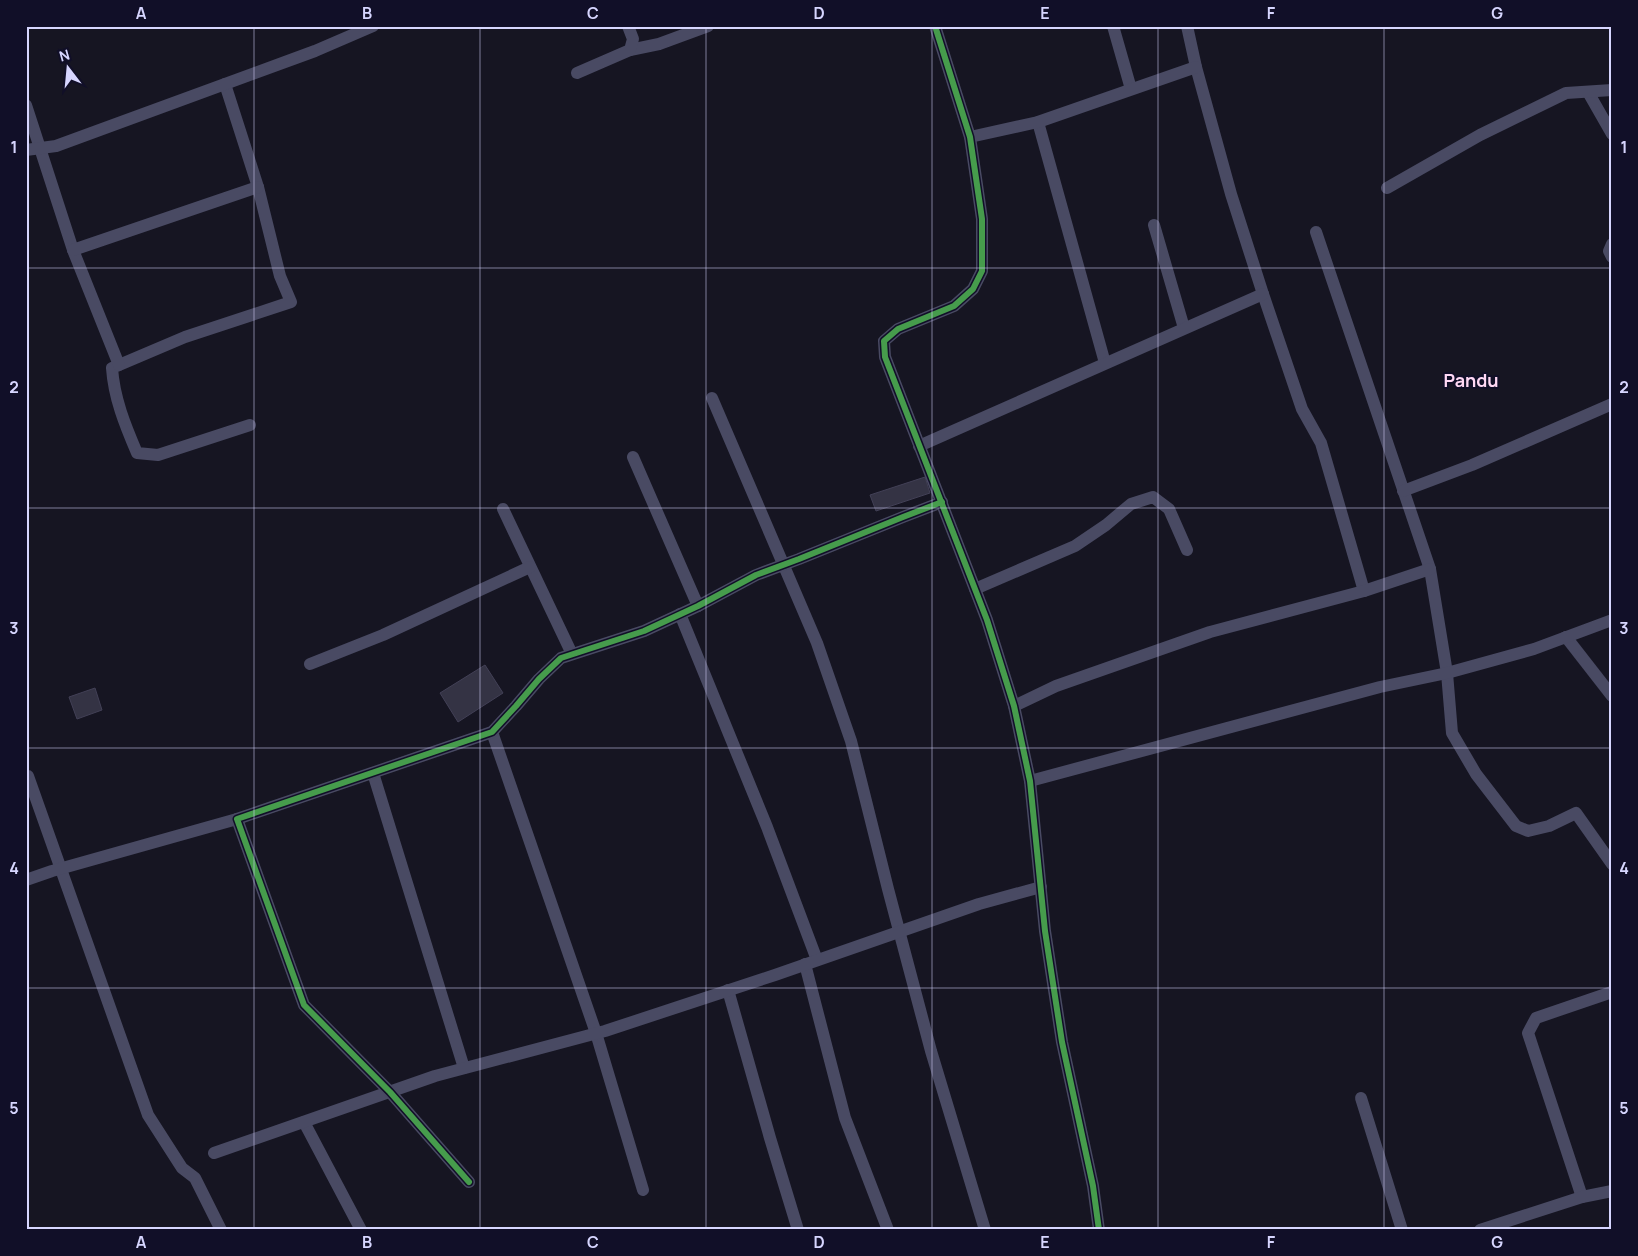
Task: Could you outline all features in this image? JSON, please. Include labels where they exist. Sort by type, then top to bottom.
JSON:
[{"type":"street","points":[[26,150],[56,146],[315,51],[373,26]]},
{"type":"street","points":[[628,26],[633,39],[630,50]]},
{"type":"street","points":[[578,73],[630,50],[659,44],[708,26]]},
{"type":"street","points":[[935,26],[970,138],[982,219],[982,271],[973,289],[954,306],[898,329],[884,341],[885,357],[975,589],[1014,706],[1030,781],[1045,931],[1062,1042],[1093,1186],[1099,1230]]},
{"type":"street","points":[[1113,26],[1131,89]]},
{"type":"street","points":[[1187,26],[1196,67],[1231,194],[1302,409],[1321,443],[1364,591]]},
{"type":"street","points":[[970,138],[1038,122],[1196,67]]},
{"type":"street","points":[[225,84],[258,187],[280,276],[292,302],[185,337],[112,368],[113,382],[121,414],[137,453],[158,455],[250,425]]},
{"type":"street","points":[[1387,188],[1480,135],[1566,93],[1612,90]]},
{"type":"street","points":[[1588,92],[1612,134]]},
{"type":"street","points":[[26,105],[73,250],[119,365]]},
{"type":"street","points":[[1038,122],[1105,363]]},
{"type":"street","points":[[73,250],[258,187]]},
{"type":"street","points":[[1154,225],[1184,328]]},
{"type":"street","points":[[1316,232],[1430,570],[1447,673],[1452,733],[1476,774],[1516,826],[1528,831],[1549,826],[1576,813],[1612,864]]},
{"type":"street","points":[[1612,244],[1608,251],[1612,257]]},
{"type":"street","points":[[919,446],[1263,294]]},
{"type":"street","points":[[712,398],[817,643],[851,741],[931,1051],[985,1230]]},
{"type":"street","points":[[1403,491],[1472,465],[1612,404]]},
{"type":"street","points":[[634,457],[698,606]]},
{"type":"street","points":[[975,589],[1075,546],[1106,525],[1131,504],[1153,497],[1169,509],[1186,550]]},
{"type":"street","points":[[26,880],[61,868],[237,820],[492,732],[539,678],[561,658],[644,631],[698,606],[756,574],[942,502]]},
{"type":"street","points":[[503,509],[572,654]]},
{"type":"street","points":[[310,664],[383,635],[530,567]]},
{"type":"street","points":[[1014,706],[1056,686],[1210,632],[1364,591],[1430,570]]},
{"type":"street","points":[[680,614],[767,827],[818,960]]},
{"type":"street","points":[[1030,781],[1380,687],[1447,673],[1534,649],[1612,620]]},
{"type":"street","points":[[1566,637],[1612,696]]},
{"type":"street","points":[[492,732],[596,1033],[643,1190]]},
{"type":"street","points":[[373,773],[464,1068]]},
{"type":"street","points":[[28,776],[148,1115],[182,1168],[195,1178],[221,1230]]},
{"type":"street","points":[[237,820],[304,1005],[390,1092],[469,1182]]},
{"type":"street","points":[[214,1153],[435,1076],[596,1033],[818,960],[979,904],[1041,887]]},
{"type":"street","points":[[805,964],[846,1118],[888,1230]]},
{"type":"street","points":[[728,990],[798,1230]]},
{"type":"street","points":[[1582,1197],[1528,1033],[1536,1018],[1612,992]]},
{"type":"street","points":[[1361,1098],[1402,1230]]},
{"type":"street","points":[[304,1122],[362,1230]]},
{"type":"street","points":[[1480,1230],[1582,1197],[1612,1192]]},
{"type":"building","points":[[925,477],[930,493],[876,511],[870,495]]},
{"type":"building","points":[[485,665],[503,693],[458,722],[440,693]]},
{"type":"building","points":[[95,688],[102,710],[77,719],[69,697]]},
{"type":"cycle path","points":[[935,26],[970,137],[982,219],[982,271],[973,289],[954,306],[898,329],[884,341],[885,357],[987,620],[1014,706],[1030,781],[1045,931],[1062,1042],[1093,1186],[1099,1230]]},
{"type":"cycle path","points":[[469,1182],[390,1092],[304,1005],[237,819],[492,732],[539,679],[561,658],[644,631],[698,606],[756,575],[942,502]]},
{"type":"district","name":"Pandu","points":[[1471,381]]}]
